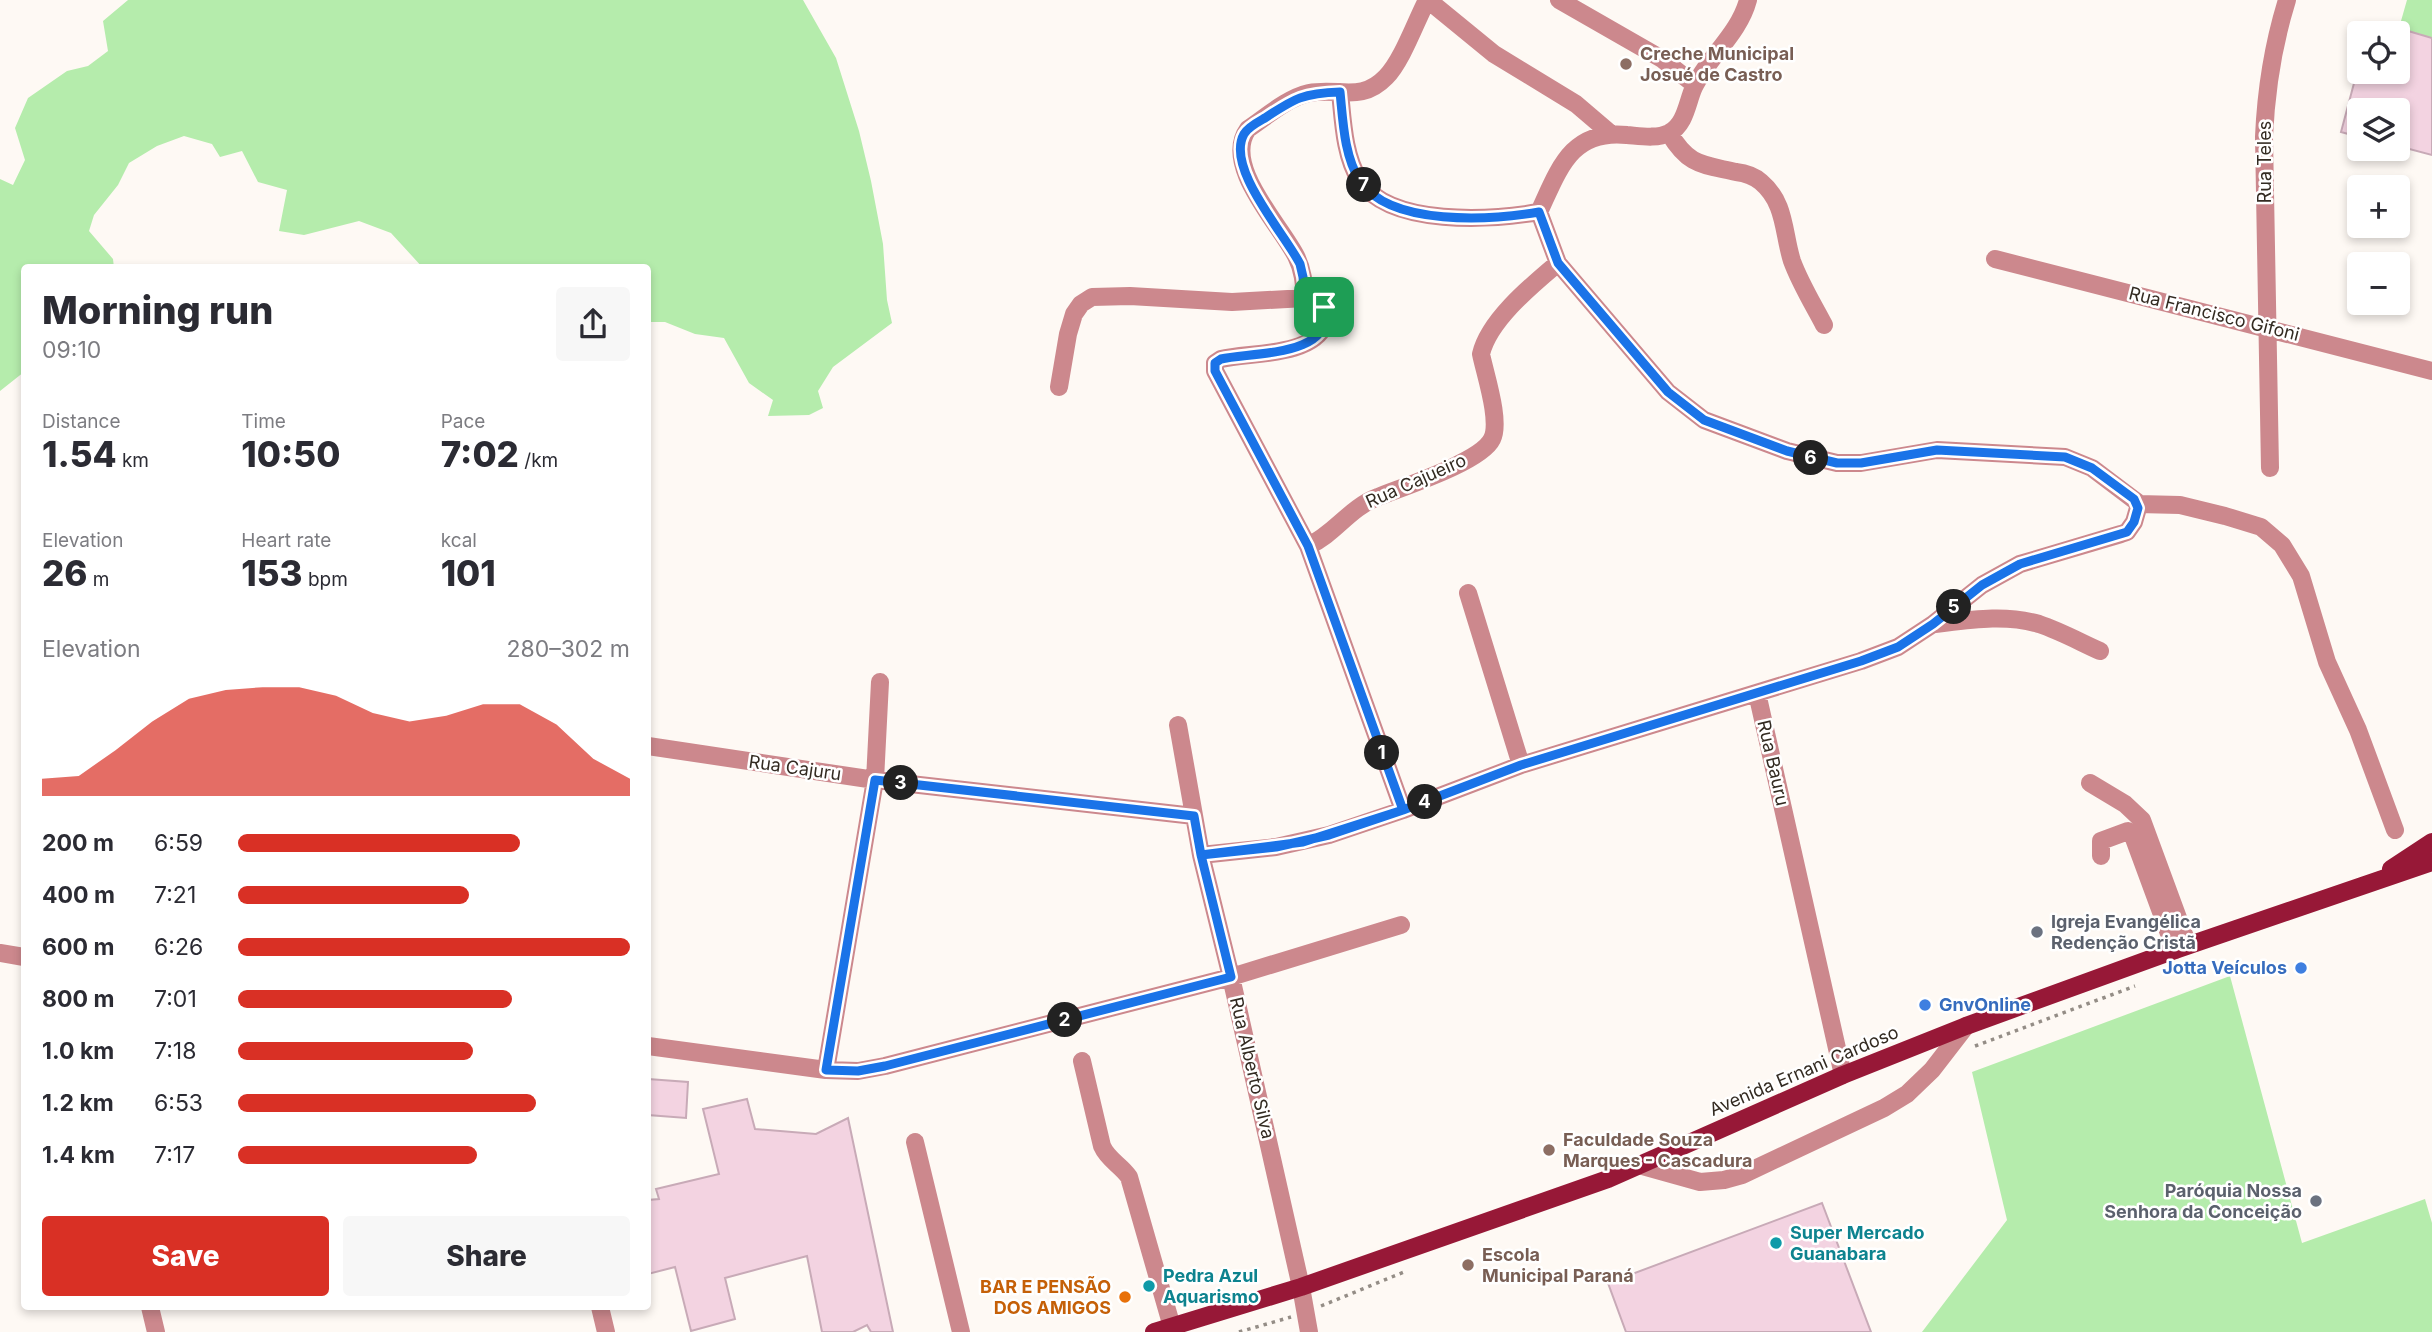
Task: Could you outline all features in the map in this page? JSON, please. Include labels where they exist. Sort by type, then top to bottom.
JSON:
[{"type":"main road","points":[[2370,883],[2432,842]]},
{"type":"main road","name":"Avenida Ernani Cardoso","points":[[1154,1332],[1301,1287],[1608,1179],[1843,1075],[1966,1026],[2432,862]]},
{"type":"street","points":[[1305,298],[1300,264],[1245,175],[1241,145],[1248,129],[1293,100],[1310,93],[1368,91],[1388,76],[1428,0],[1494,54],[1576,104],[1610,133]]},
{"type":"street","points":[[1559,0],[1662,59],[1695,85]]},
{"type":"street","points":[[1201,855],[1303,842],[1403,810],[1521,765],[1861,661],[1898,647],[1933,624],[1982,585],[2020,564],[2127,532],[2134,522],[2137,505],[2134,499],[2092,468],[2065,457],[1937,450],[1861,463],[1837,463],[1787,451],[1704,420],[1668,392],[1558,263],[1539,212],[1569,156],[1585,141],[1597,135],[1610,133],[1659,136],[1669,133],[1682,120],[1695,85],[1740,20],[1748,0]]},
{"type":"street","name":"Rua Teles","points":[[2270,468],[2263,172],[2265,110],[2275,39],[2287,0]]},
{"type":"street","points":[[1340,92],[1346,138],[1356,173],[1362,184],[1391,205],[1409,211],[1447,216],[1507,217],[1539,212]]},
{"type":"street","points":[[1669,133],[1685,155],[1695,163],[1745,174],[1759,180],[1772,194],[1784,220],[1793,263],[1824,325]]},
{"type":"street","name":"Rua Francisco Gifoni","points":[[1995,260],[2268,327],[2432,371]]},
{"type":"street","name":"Rua Cajueiro","points":[[1308,546],[1327,537],[1361,504],[1457,464],[1482,451],[1491,442],[1495,425],[1481,354],[1484,343],[1516,301],[1558,263]]},
{"type":"street","points":[[1059,387],[1074,314],[1081,304],[1092,297],[1130,296],[1232,302],[1271,302],[1305,298],[1320,302],[1324,307],[1325,325],[1318,336],[1298,347],[1221,359],[1215,363],[1215,371],[1308,546],[1403,810]]},
{"type":"street","points":[[2137,505],[2180,505],[2225,516],[2262,527],[2282,545],[2301,576],[2326,662],[2358,730],[2395,830]]},
{"type":"street","points":[[1468,593],[1521,765]]},
{"type":"street","points":[[1933,624],[1982,618],[2036,623],[2100,651]]},
{"type":"street","points":[[826,1070],[875,780],[880,682]]},
{"type":"street","name":"Rua Bauru","points":[[1757,693],[1843,1075]]},
{"type":"street","name":"Rua Alberto Silva","points":[[1178,725],[1201,855],[1231,977],[1309,1332]]},
{"type":"street","name":"Rua Cajuru","points":[[651,746],[875,780],[1194,816]]},
{"type":"street","points":[[2090,783],[2125,804],[2142,820],[2182,948]]},
{"type":"street","points":[[2101,856],[2101,841],[2128,831],[2133,836],[2182,948]]},
{"type":"street","points":[[651,1046],[826,1070],[858,1071],[1231,977],[1401,925]]},
{"type":"street","points":[[0,953],[21,956]]},
{"type":"street","points":[[1639,1165],[1700,1182],[1742,1175],[1885,1108],[1907,1094],[1932,1070],[1966,1026]]},
{"type":"street","points":[[1082,1061],[1101,1146],[1129,1177],[1171,1327]]},
{"type":"street","points":[[915,1142],[961,1332]]},
{"type":"street","points":[[151,1310],[156,1332]]},
{"type":"street","points":[[601,1310],[606,1332]]},
{"type":"path","points":[[1941,1058],[2138,985]]},
{"type":"path","points":[[1239,1332],[1305,1312],[1409,1270]]},
{"type":"green space","points":[[128,0],[803,0],[836,58],[859,131],[883,244],[887,300],[892,323],[833,367],[818,391],[823,408],[809,415],[768,416],[773,400],[749,383],[724,338],[695,334],[665,322],[651,322],[651,264],[419,264],[391,233],[359,221],[304,235],[279,231],[287,190],[258,182],[242,151],[220,157],[212,144],[184,136],[157,146],[129,163],[118,185],[94,215],[89,231],[113,259],[114,264],[21,264],[21,374],[0,391],[0,179],[13,185],[25,160],[15,128],[28,98],[67,71],[88,66],[108,51],[103,21]]},
{"type":"green space","points":[[2407,0],[2432,0],[2432,38],[2410,31],[2410,21],[2401,21]]},
{"type":"green space","points":[[2230,976],[2302,1243],[2425,1199],[2432,1223],[2432,1332],[1922,1332],[2007,1220],[1972,1072]]},
{"type":"building","points":[[2410,32],[2432,38],[2432,155],[2410,149],[2410,98],[2350,98],[2354,84],[2410,84]]},
{"type":"building","points":[[2347,110],[2347,134],[2341,132]]},
{"type":"building","points":[[651,1079],[688,1082],[686,1118],[651,1115]]},
{"type":"building","points":[[747,1099],[755,1129],[816,1134],[848,1118],[893,1332],[871,1332],[867,1325],[853,1332],[822,1332],[807,1256],[725,1278],[735,1319],[691,1331],[675,1267],[651,1273],[651,1200],[659,1199],[656,1189],[719,1174],[703,1109]]},
{"type":"building","name":"Super Mercado Guanabara","points":[[1822,1203],[1871,1332],[1626,1332],[1608,1283]]},
{"type":"place","name":"Creche Municipal Josué de Castro","points":[[1626,64]]},
{"type":"place","name":"Igreja Evangélica Redenção Cristã","points":[[2037,932]]},
{"type":"place","name":"Jotta Veículos","points":[[2301,968]]},
{"type":"place","name":"GnvOnline","points":[[1925,1005]]},
{"type":"place","name":"Faculdade Souza Marques - Cascadura","points":[[1549,1150]]},
{"type":"place","name":"Paróquia Nossa Senhora da Conceição","points":[[2316,1201]]},
{"type":"place","name":"Super Mercado Guanabara","points":[[1776,1243]]},
{"type":"place","name":"Escola Municipal Paraná","points":[[1468,1265]]},
{"type":"place","name":"Pedra Azul Aquarismo","points":[[1149,1286]]},
{"type":"place","name":"BAR E PENSÃO DOS AMIGOS","points":[[1125,1297]]},
{"type":"route","points":[[1324,307],[1320,302],[1305,298],[1300,264],[1245,175],[1241,145],[1248,129],[1293,100],[1310,93],[1340,92],[1346,138],[1362,184],[1391,205],[1409,211],[1480,218],[1539,212],[1558,263],[1668,392],[1704,420],[1787,451],[1837,463],[1861,463],[1937,450],[2065,457],[2092,468],[2134,499],[2138,508],[2134,522],[2127,532],[2036,557],[2002,573],[1898,647],[1835,670],[1521,765],[1403,810],[1329,835],[1303,842],[1276,847],[1201,855],[1194,816],[875,780],[826,1070],[858,1071],[885,1066],[1231,977],[1201,855],[1303,842],[1403,810],[1308,546],[1214,367],[1217,360],[1232,356],[1286,350],[1305,344],[1322,331],[1325,325],[1324,307]]}]
